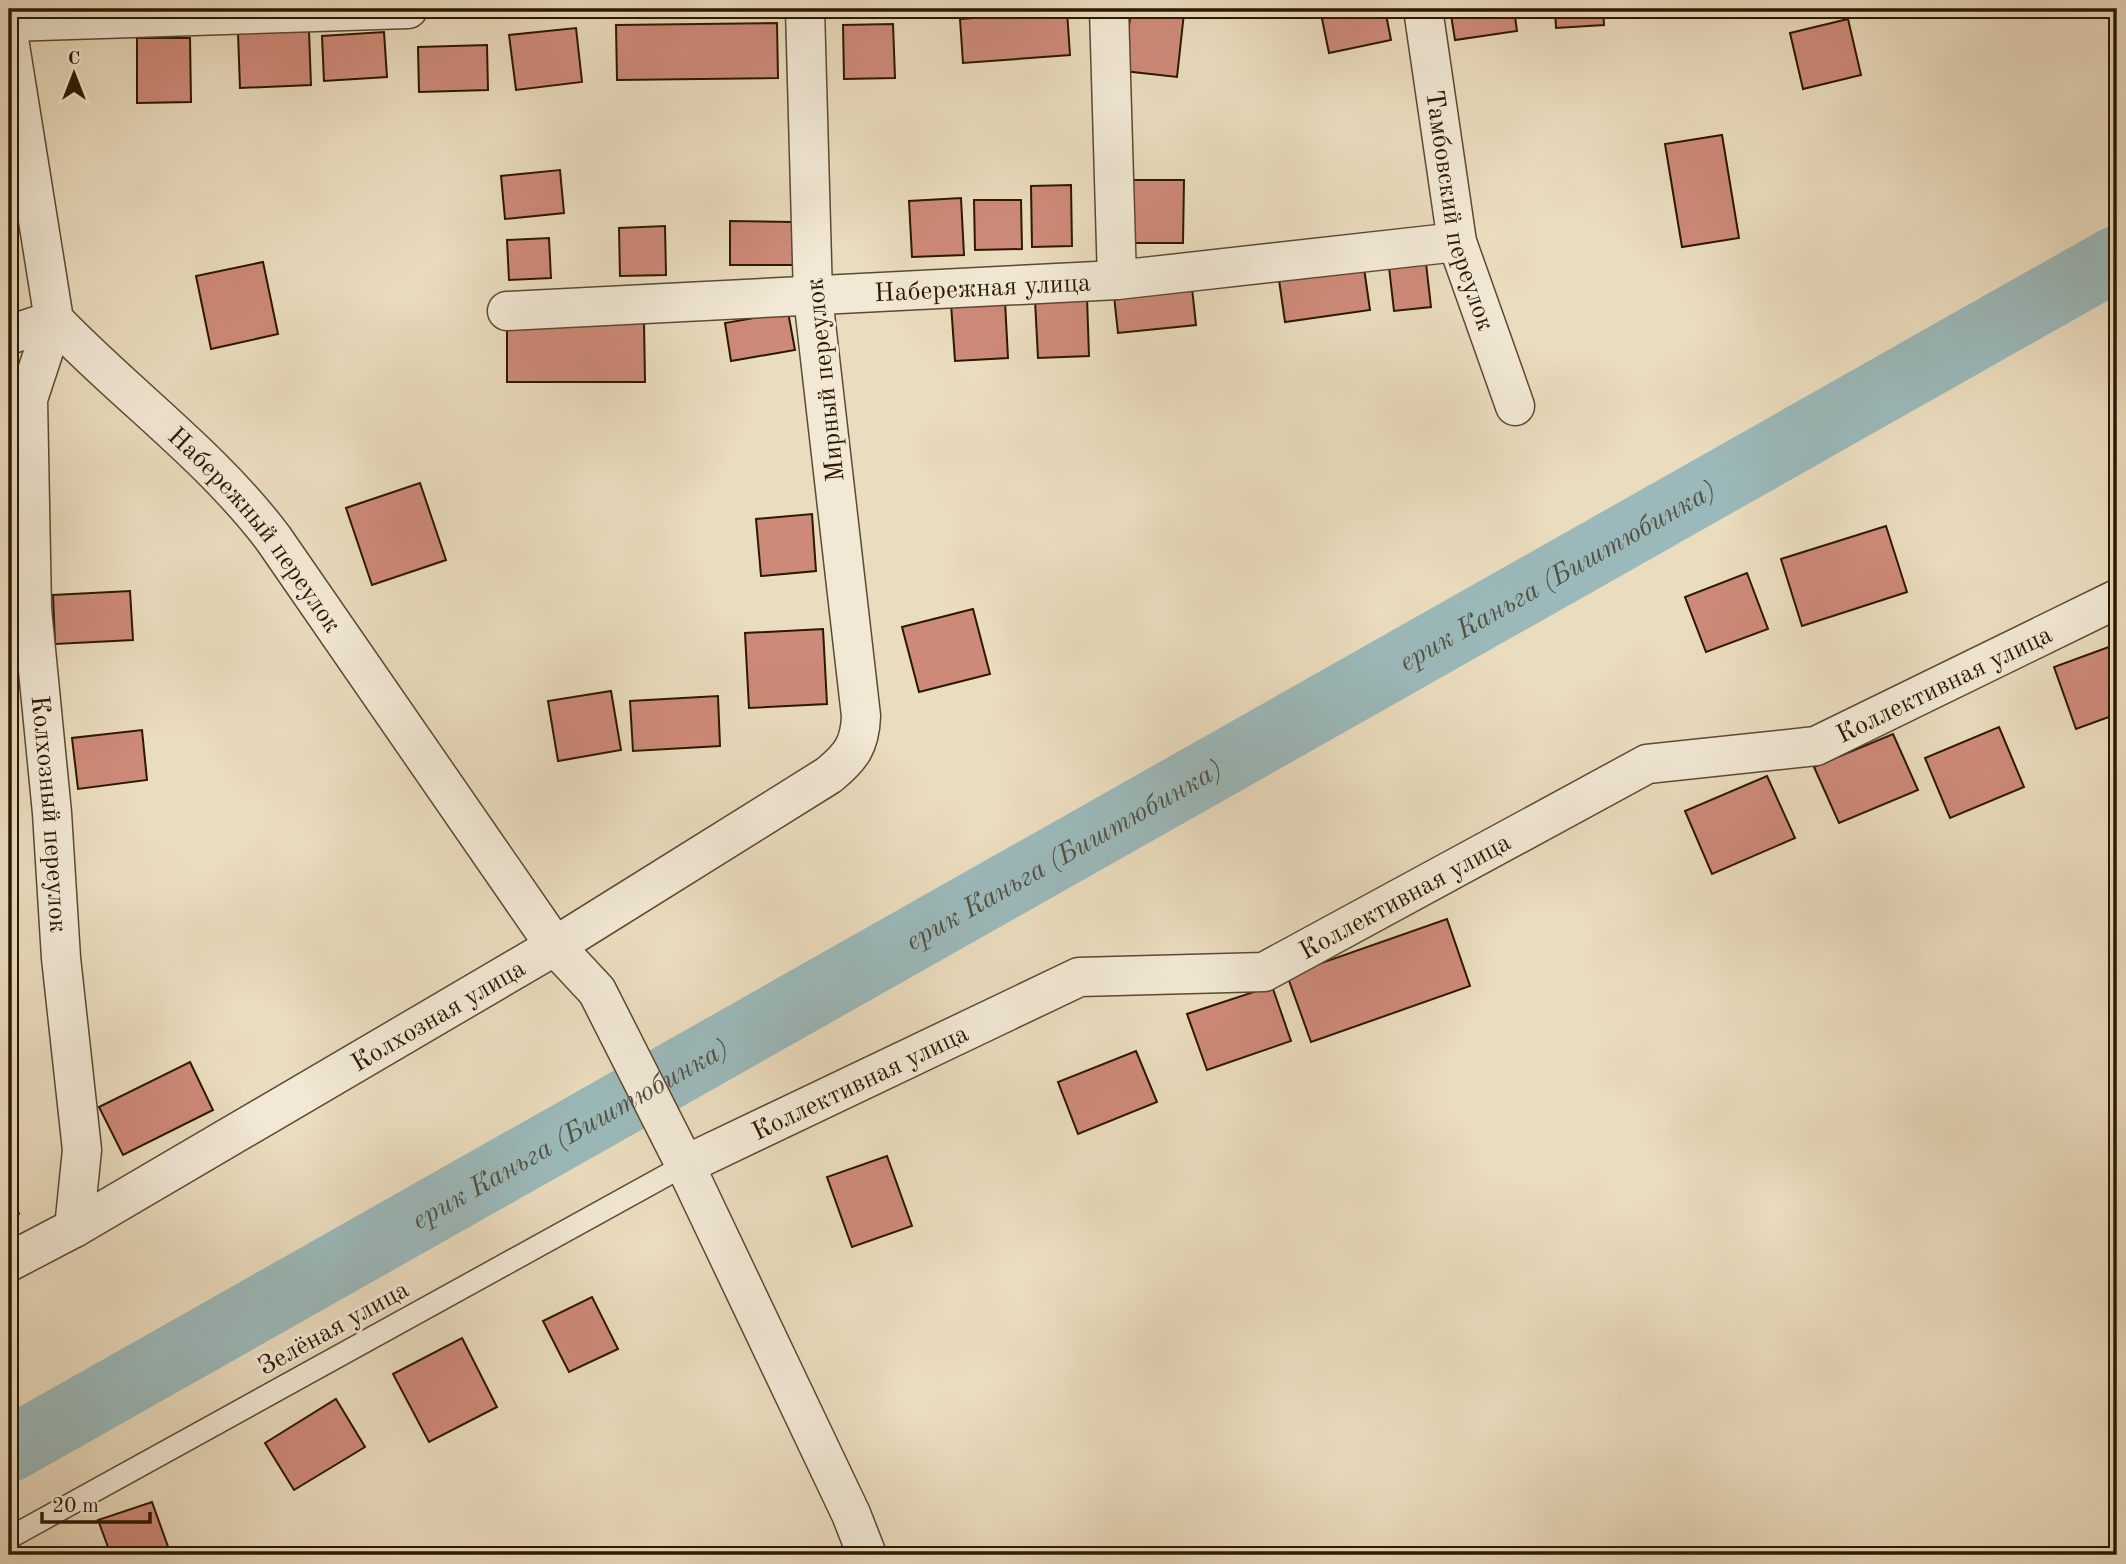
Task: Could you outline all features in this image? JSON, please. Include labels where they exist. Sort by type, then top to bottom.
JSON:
[{"type":"street","points":[[9,22],[408,9]]},
{"type":"street","name":"Мирный переулок","points":[[805,9],[813,296],[862,716],[861,734],[854,749]]},
{"type":"street","points":[[1109,9],[1117,280]]},
{"type":"street","name":"Тамбовский переулок","points":[[1423,9],[1457,242],[1515,406]]},
{"type":"street","points":[[9,39],[54,320],[9,335]]},
{"type":"street","name":"Набережная улица","points":[[507,311],[1117,280],[1457,242]]},
{"type":"street","name":"Набережный переулок","points":[[54,320],[83,351],[232,488],[254,514],[555,946],[597,991],[685,1165],[851,1514],[867,1555]]},
{"type":"street","name":"Колхозный переулок","points":[[54,320],[27,399],[32,609],[52,813],[61,958],[82,1150],[74,1228]]},
{"type":"street","name":"Коллективная улица","points":[[685,1165],[1079,977],[1264,972],[1647,764],[1816,746],[2117,599]]},
{"type":"street","name":"Колхозная улица","points":[[9,1262],[74,1228],[555,946],[829,775],[854,749]]},
{"type":"lane","name":"Зелёная улица","points":[[9,1538],[685,1165]]},
{"type":"building","points":[[1131,9],[1184,13],[1177,77],[1124,71]]},
{"type":"building","points":[[1320,9],[1385,9],[1391,40],[1329,53]]},
{"type":"building","points":[[1450,9],[1514,9],[1517,31],[1455,40]]},
{"type":"building","points":[[1555,9],[1603,9],[1604,25],[1556,28]]},
{"type":"building","points":[[1067,11],[1070,55],[963,63],[960,19]]},
{"type":"building","points":[[1848,19],[1861,75],[1803,89],[1790,33]]},
{"type":"building","points":[[777,23],[778,78],[617,80],[616,25]]},
{"type":"building","points":[[893,24],[895,78],[844,79],[843,25]]},
{"type":"building","points":[[576,28],[582,82],[516,90],[509,35]]},
{"type":"building","points":[[309,31],[311,85],[240,88],[238,33]]},
{"type":"building","points":[[384,32],[387,77],[324,81],[322,36]]},
{"type":"building","points":[[137,38],[190,38],[191,102],[137,103]]},
{"type":"building","points":[[487,45],[488,90],[419,92],[418,47]]},
{"type":"building","points":[[1722,135],[1739,238],[1682,247],[1665,144]]},
{"type":"building","points":[[560,170],[564,213],[505,219],[501,176]]},
{"type":"building","points":[[1132,180],[1184,180],[1183,243],[1132,243]]},
{"type":"building","points":[[1071,185],[1072,246],[1032,247],[1031,186]]},
{"type":"building","points":[[961,198],[964,255],[912,257],[909,201]]},
{"type":"building","points":[[974,200],[1021,200],[1022,249],[975,250]]},
{"type":"building","points":[[730,221],[794,222],[794,265],[730,265]]},
{"type":"building","points":[[665,226],[666,275],[620,276],[619,228]]},
{"type":"building","points":[[549,238],[551,278],[509,280],[507,240]]},
{"type":"building","points":[[1363,261],[1370,310],[1285,322],[1278,273]]},
{"type":"building","points":[[263,262],[278,334],[211,349],[196,276]]},
{"type":"building","points":[[1426,263],[1431,307],[1394,311],[1389,267]]},
{"type":"building","points":[[1192,288],[1196,325],[1118,333],[1114,296]]},
{"type":"building","points":[[1087,297],[1089,356],[1038,358],[1035,300]]},
{"type":"building","points":[[1005,301],[1008,358],[955,361],[951,304]]},
{"type":"building","points":[[788,312],[795,350],[731,361],[725,323]]},
{"type":"building","points":[[644,322],[645,382],[507,382],[507,323]]},
{"type":"building","points":[[420,483],[446,560],[372,585],[346,508]]},
{"type":"building","points":[[812,514],[816,571],[761,576],[756,519]]},
{"type":"building","points":[[1886,526],[1907,592],[1802,626],[1781,559]]},
{"type":"building","points":[[1747,573],[1768,629],[1706,652],[1685,597]]},
{"type":"building","points":[[130,591],[133,640],[55,644],[53,595]]},
{"type":"building","points":[[973,609],[990,674],[919,692],[902,627]]},
{"type":"building","points":[[823,629],[827,704],[749,708],[745,633]]},
{"type":"building","points":[[2117,644],[2117,714],[2076,729],[2054,667]]},
{"type":"building","points":[[611,691],[621,750],[558,761],[548,701]]},
{"type":"building","points":[[718,696],[720,746],[633,751],[630,701]]},
{"type":"building","points":[[1999,727],[2024,787],[1950,818],[1925,758]]},
{"type":"building","points":[[142,730],[147,780],[78,789],[72,738]]},
{"type":"building","points":[[1893,734],[1918,790],[1839,823],[1814,767]]},
{"type":"building","points":[[1767,776],[1795,838],[1712,874],[1685,811]]},
{"type":"building","points":[[1447,919],[1470,986],[1311,1042],[1287,975]]},
{"type":"building","points":[[1272,986],[1291,1041],[1207,1070],[1187,1014]]},
{"type":"building","points":[[1136,1051],[1157,1102],[1078,1134],[1058,1082]]},
{"type":"building","points":[[190,1062],[213,1110],[123,1155],[99,1107]]},
{"type":"building","points":[[887,1156],[912,1226],[852,1247],[827,1177]]},
{"type":"building","points":[[9,1185],[19,1214],[9,1218]]},
{"type":"building","points":[[592,1297],[618,1349],[569,1372],[543,1321]]},
{"type":"building","points":[[462,1338],[497,1407],[429,1442],[393,1374]]},
{"type":"building","points":[[336,1399],[365,1447],[294,1490],[265,1443]]},
{"type":"building","points":[[152,1502],[171,1555],[111,1555],[98,1520]]},
{"type":"waterway","name":"ерик Каньга (Биштюбинка)","points":[[9,1450],[2117,258]]}]
